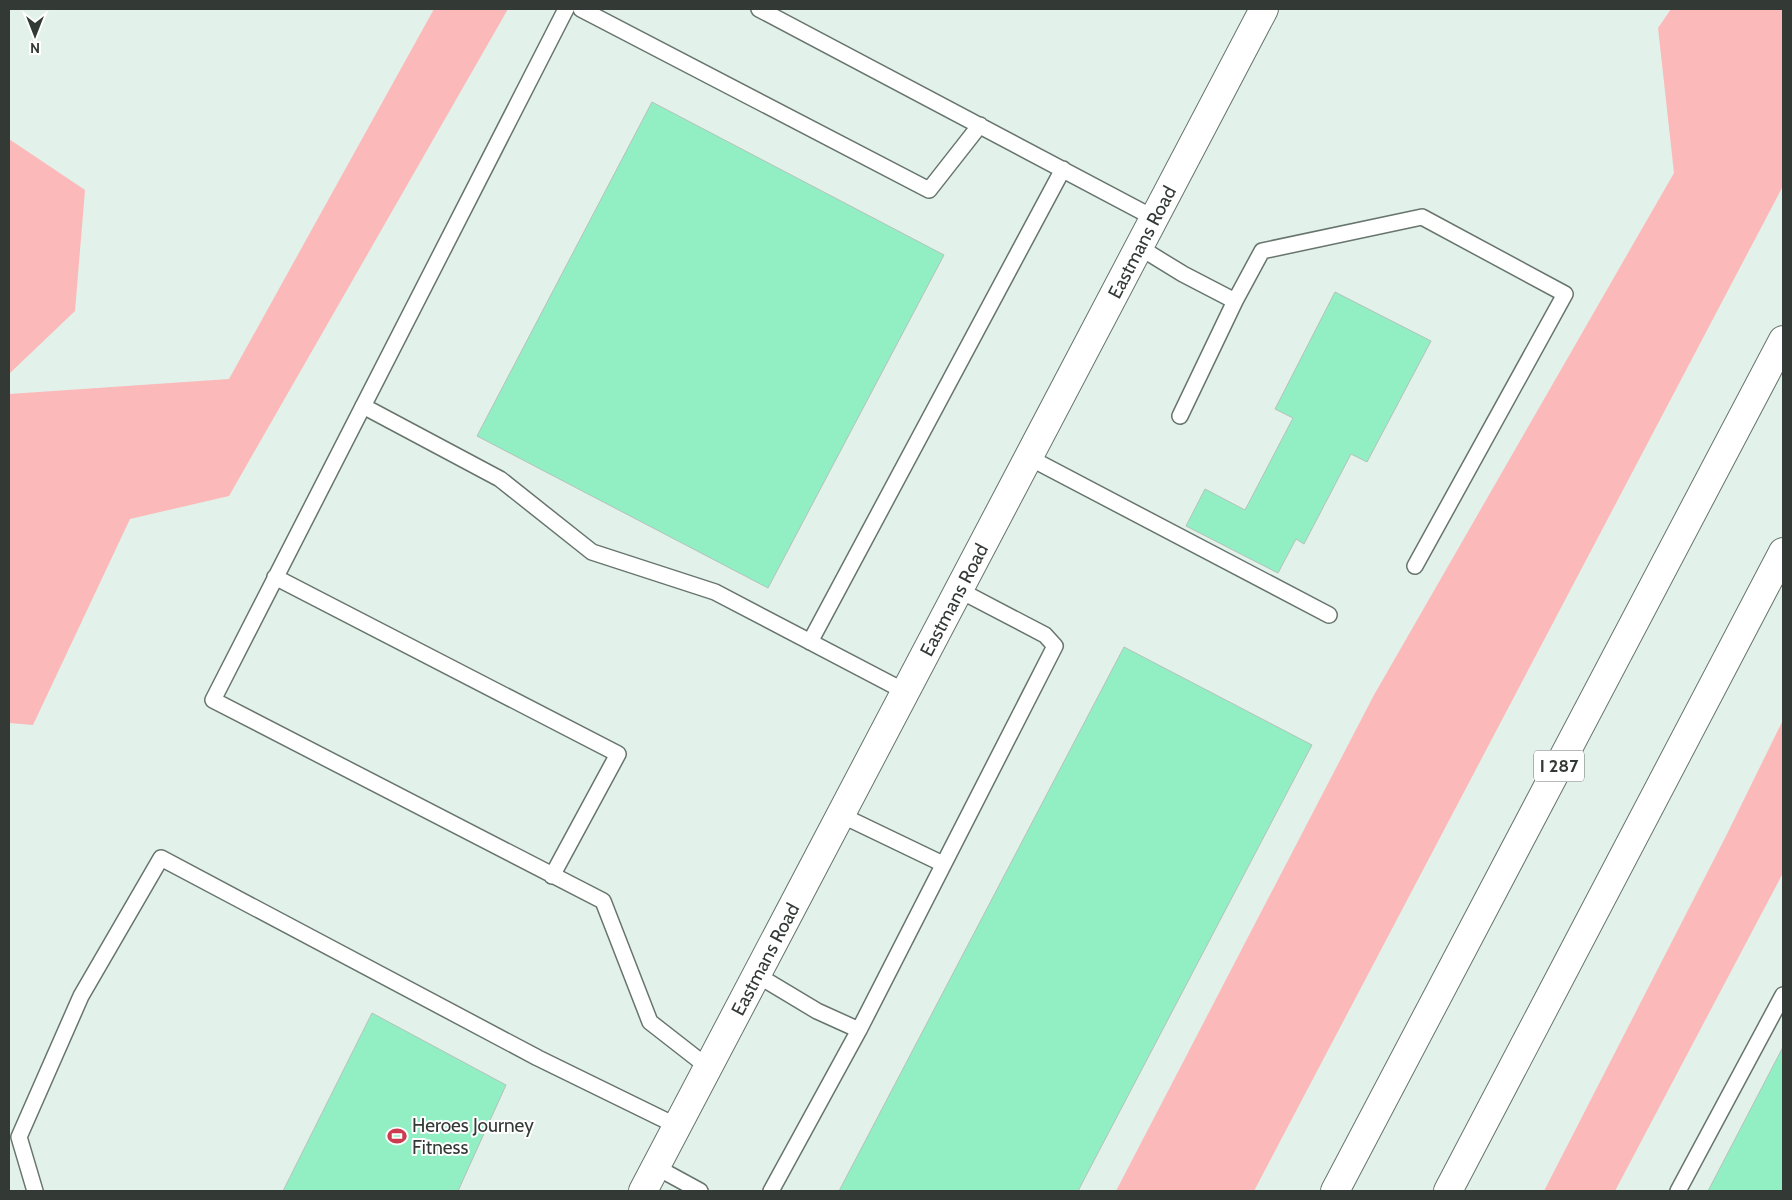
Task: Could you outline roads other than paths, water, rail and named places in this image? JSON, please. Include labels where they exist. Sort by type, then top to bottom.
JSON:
[{"type":"main road","name":"Eastmans Road","points":[[643,1191],[1264,9]]},
{"type":"main road","name":"I 287","points":[[1335,1191],[1783,340]]},
{"type":"main road","points":[[1448,1191],[1783,552]]},
{"type":"lane","points":[[566,9],[214,700],[603,901],[650,1022],[709,1068]]},
{"type":"lane","points":[[581,9],[930,190],[980,125]]},
{"type":"lane","points":[[759,9],[1154,218]]},
{"type":"lane","points":[[810,642],[1063,169]]},
{"type":"lane","points":[[1180,416],[1235,301],[1262,251],[1422,217],[1565,294],[1415,566]]},
{"type":"lane","points":[[1139,247],[1183,274],[1235,301]]},
{"type":"lane","points":[[363,406],[500,479],[592,552],[715,592],[906,692]]},
{"type":"lane","points":[[1028,457],[1329,616]]},
{"type":"lane","points":[[275,577],[618,754],[552,876]]},
{"type":"lane","points":[[771,1191],[859,1030],[1055,646],[1045,635],[959,590]]},
{"type":"lane","points":[[841,815],[943,864]]},
{"type":"lane","points":[[35,1191],[19,1137],[81,996],[161,858],[538,1058],[677,1126]]},
{"type":"lane","points":[[757,975],[817,1011],[859,1030]]},
{"type":"lane","points":[[1678,1191],[1783,995]]},
{"type":"lane","points":[[656,1167],[700,1191]]},
{"type":"place","name":"Heroes Journey Fitness","points":[[397,1136]]}]
